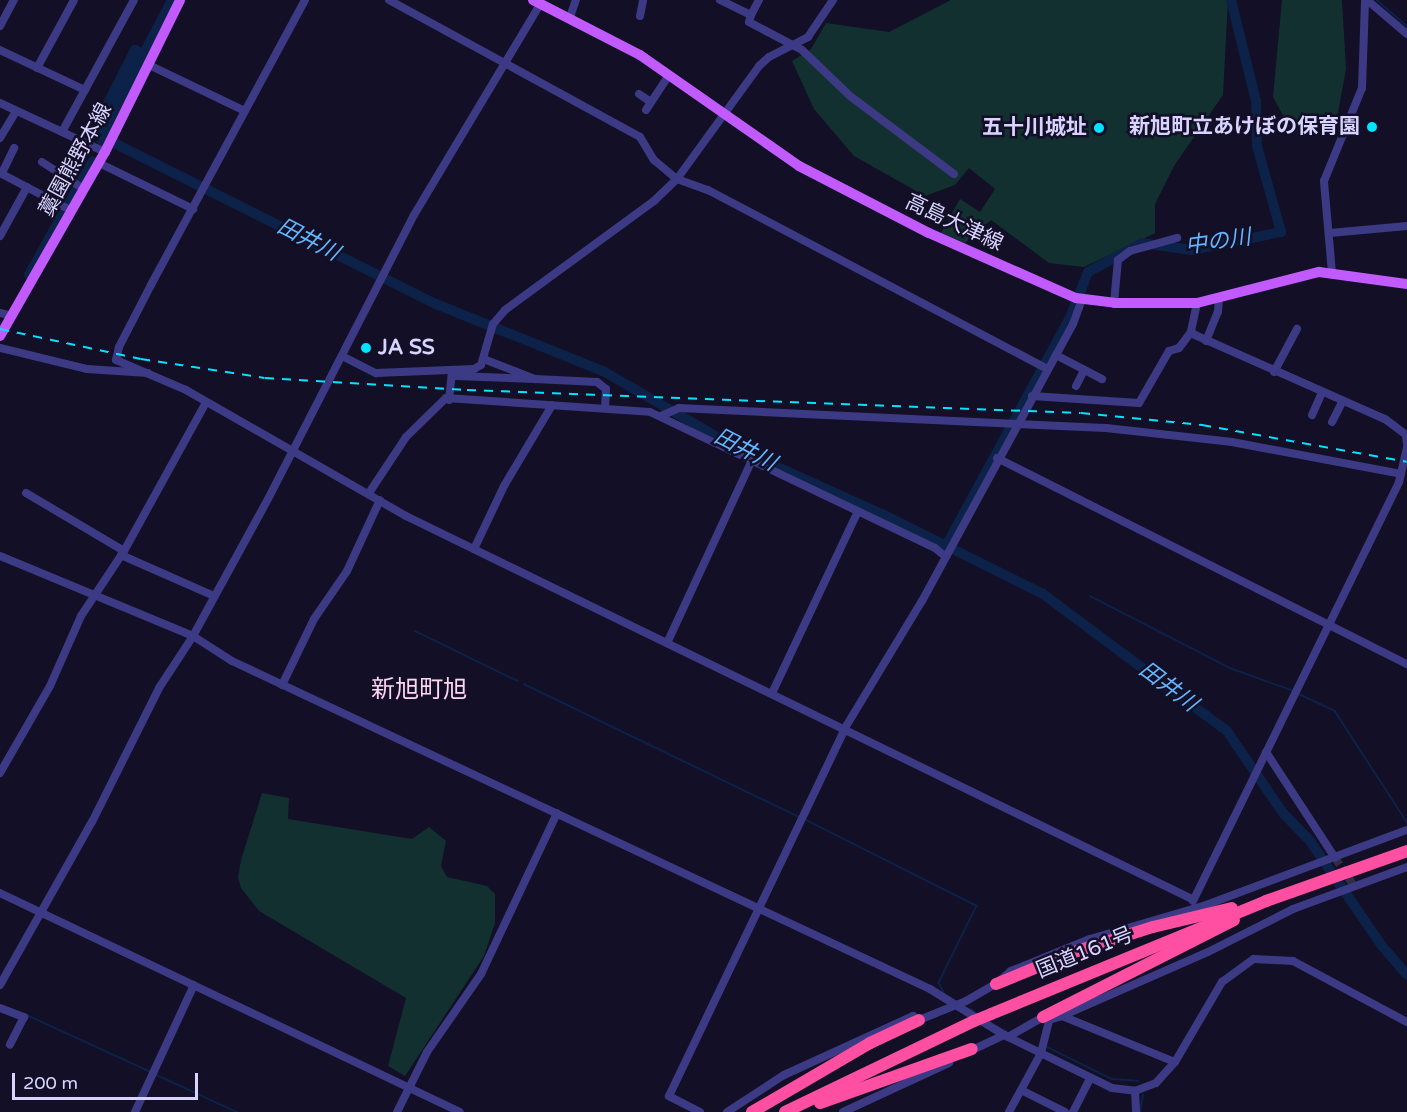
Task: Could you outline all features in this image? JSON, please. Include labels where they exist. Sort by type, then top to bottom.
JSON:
[{"type":"highway","name":"国道161号","points":[[785,1112],[974,1021],[1266,901],[1407,851]]},
{"type":"highway","points":[[996,984],[1074,952],[1153,927],[1266,901]]},
{"type":"highway","points":[[1046,1019],[1214,931],[1266,901]]},
{"type":"highway","points":[[752,1112],[870,1043],[919,1020]]},
{"type":"highway","points":[[800,1112],[972,1049]]},
{"type":"main road","name":"藁園熊野本線","points":[[0,336],[72,211],[80,186],[107,149],[180,0]]},
{"type":"main road","name":"高島大津線","points":[[537,2],[570,17],[669,75],[799,166],[849,194],[1080,298],[1114,303],[1197,303],[1308,273],[1332,273],[1407,284]]},
{"type":"street","points":[[0,26],[14,0]]},
{"type":"street","points":[[37,68],[74,0]]},
{"type":"street","points":[[62,132],[134,0]]},
{"type":"street","points":[[306,0],[119,346],[117,360],[186,390],[205,404],[292,453],[474,549],[773,691],[1193,903],[1207,906],[1407,830]]},
{"type":"street","points":[[389,0],[640,137],[654,160],[677,179],[708,190],[1048,369]]},
{"type":"street","points":[[570,17],[576,0]]},
{"type":"street","points":[[640,16],[643,0]]},
{"type":"street","points":[[720,0],[751,15]]},
{"type":"street","points":[[759,0],[749,22],[795,46],[850,96],[954,174]]},
{"type":"street","points":[[342,356],[376,373],[474,369],[486,360],[493,324],[520,298],[654,201],[677,179],[769,57],[795,46],[808,37],[833,0]]},
{"type":"street","points":[[1366,0],[1407,34]]},
{"type":"street","points":[[1332,273],[1324,181],[1362,88],[1366,0]]},
{"type":"street","points":[[0,985],[92,822],[159,688],[193,636],[292,453],[382,277],[505,64],[537,2]]},
{"type":"street","points":[[0,50],[85,90]]},
{"type":"street","points":[[149,64],[245,111]]},
{"type":"street","points":[[646,110],[669,75]]},
{"type":"street","points":[[639,94],[651,102]]},
{"type":"street","points":[[0,103],[62,132],[107,149]]},
{"type":"street","points":[[0,138],[16,111]]},
{"type":"street","points":[[14,148],[1,173],[72,211]]},
{"type":"street","points":[[42,162],[80,186]]},
{"type":"street","points":[[99,163],[194,210]]},
{"type":"street","points":[[0,236],[27,187]]},
{"type":"street","points":[[1330,233],[1407,226]]},
{"type":"street","points":[[1114,303],[1118,260],[1130,251],[1177,238]]},
{"type":"street","points":[[700,1112],[669,1095],[845,728],[946,557],[997,458],[1056,355],[1080,298]]},
{"type":"street","points":[[1206,341],[1218,312],[1219,298]]},
{"type":"street","points":[[1032,396],[1139,403],[1169,351],[1179,348],[1191,332],[1197,303]]},
{"type":"street","points":[[0,313],[12,316]]},
{"type":"street","points":[[1274,372],[1297,329]]},
{"type":"street","points":[[727,1112],[784,1075],[913,1016],[919,1020],[953,1003],[966,1001],[996,984],[1011,971],[1065,948],[1193,903],[1401,474],[1407,446],[1406,435],[1398,426],[1274,372],[1191,332]]},
{"type":"street","points":[[0,348],[87,369],[149,373]]},
{"type":"street","points":[[1056,355],[1102,379]]},
{"type":"street","points":[[486,360],[535,379]]},
{"type":"street","points":[[1076,386],[1084,370]]},
{"type":"street","points":[[452,371],[456,376],[597,382],[606,389],[605,407]]},
{"type":"street","points":[[449,400],[452,371]]},
{"type":"street","points":[[1312,415],[1322,393]]},
{"type":"street","points":[[369,494],[406,437],[415,432],[435,405],[449,400],[605,407],[663,415],[752,462],[936,548],[946,557]]},
{"type":"street","points":[[1332,422],[1342,402]]},
{"type":"street","points":[[0,773],[50,686],[81,616],[122,553],[205,404]]},
{"type":"street","points":[[474,549],[504,486],[552,405]]},
{"type":"street","points":[[663,415],[676,410],[1017,422],[1232,442],[1401,474]]},
{"type":"street","points":[[997,458],[1407,664]]},
{"type":"street","points":[[668,641],[752,462]]},
{"type":"street","points":[[26,493],[122,553],[214,597]]},
{"type":"street","points":[[282,685],[314,619],[351,564],[380,501]]},
{"type":"street","points":[[773,691],[857,513]]},
{"type":"street","points":[[0,556],[96,593],[193,636],[231,661],[760,908],[953,1003],[1006,1036],[1112,1088],[1135,1091],[1156,1083],[1175,1062],[1222,982],[1234,970],[1254,959],[1293,961],[1407,1022]]},
{"type":"street","points":[[1266,752],[1334,859]]},
{"type":"street","points":[[397,1112],[427,1052],[481,974],[557,813]]},
{"type":"street","points":[[843,1112],[972,1049],[1046,1019],[1062,1016],[1208,952],[1247,926],[1407,867]]},
{"type":"street","points":[[0,894],[410,1086],[460,1112]]},
{"type":"street","points":[[135,1112],[194,985]]},
{"type":"street","points":[[0,1008],[24,1017],[10,1045]]},
{"type":"street","points":[[1062,1016],[1175,1062]]},
{"type":"street","points":[[1009,1112],[1041,1053],[1046,1019]]},
{"type":"street","points":[[1073,1112],[1090,1078]]},
{"type":"street","points":[[1021,1090],[1065,1112]]},
{"type":"street","points":[[1135,1091],[1136,1112]]},
{"type":"green space","points":[[951,0],[1228,0],[1223,95],[1174,166],[1155,204],[1155,233],[1084,267],[1049,263],[991,220],[965,243],[941,233],[960,199],[980,212],[995,189],[969,168],[955,185],[925,196],[854,156],[814,109],[792,61],[811,49],[826,23],[889,32]]},
{"type":"green space","points":[[1282,0],[1342,0],[1346,69],[1338,113],[1316,133],[1291,130],[1273,97]]},
{"type":"green space","points":[[262,793],[289,798],[288,819],[412,839],[429,827],[446,841],[441,866],[447,877],[487,886],[495,894],[495,923],[484,956],[405,1076],[388,1066],[406,998],[259,911],[241,888],[238,877],[241,860]]},
{"type":"waterway","name":"田井川","points":[[172,0],[107,124],[110,137],[118,145],[436,304],[603,371],[740,450],[882,514],[1043,594],[1227,731],[1283,813],[1310,841],[1382,946],[1407,975]]},
{"type":"waterway","name":"中の川","points":[[946,546],[1070,318],[1088,272],[1142,243],[1192,250],[1281,232],[1257,146],[1256,101],[1231,0]]},
{"type":"waterway","points":[[1377,0],[1407,26]]},
{"type":"waterway","points":[[102,141],[103,113],[135,50],[143,54]]},
{"type":"waterway","points":[[69,203],[93,161]]},
{"type":"waterway","points":[[29,275],[65,210]]},
{"type":"waterway","points":[[1090,596],[1230,668],[1291,690]]},
{"type":"waterway","points":[[415,631],[518,681]]},
{"type":"waterway","points":[[524,684],[799,817]]},
{"type":"waterway","points":[[1299,694],[1335,711],[1407,822]]},
{"type":"waterway","points":[[806,820],[977,906],[939,983],[944,992]]},
{"type":"waterway","points":[[971,1009],[977,1014]]},
{"type":"waterway","points":[[27,1015],[151,1072]]},
{"type":"waterway","points":[[997,1026],[1006,1031]]},
{"type":"waterway","points":[[1045,1046],[1112,1079],[1138,1081]]},
{"type":"waterway","points":[[157,1075],[237,1112]]},
{"type":"waterway","points":[[1140,1112],[1143,1095]]},
{"type":"tunnel","points":[[1335,858],[1354,886]]},
{"type":"railway","points":[[0,329],[141,359],[265,378],[467,390],[1081,413],[1202,425],[1407,462]]},
{"type":"place","name":"新旭町立あけぼの保育園","points":[[1372,127]]},
{"type":"place","name":"五十川城址","points":[[1099,128]]},
{"type":"place","name":"JA SS","points":[[366,348]]},
{"type":"district","name":"新旭町旭","points":[[419,690]]}]
